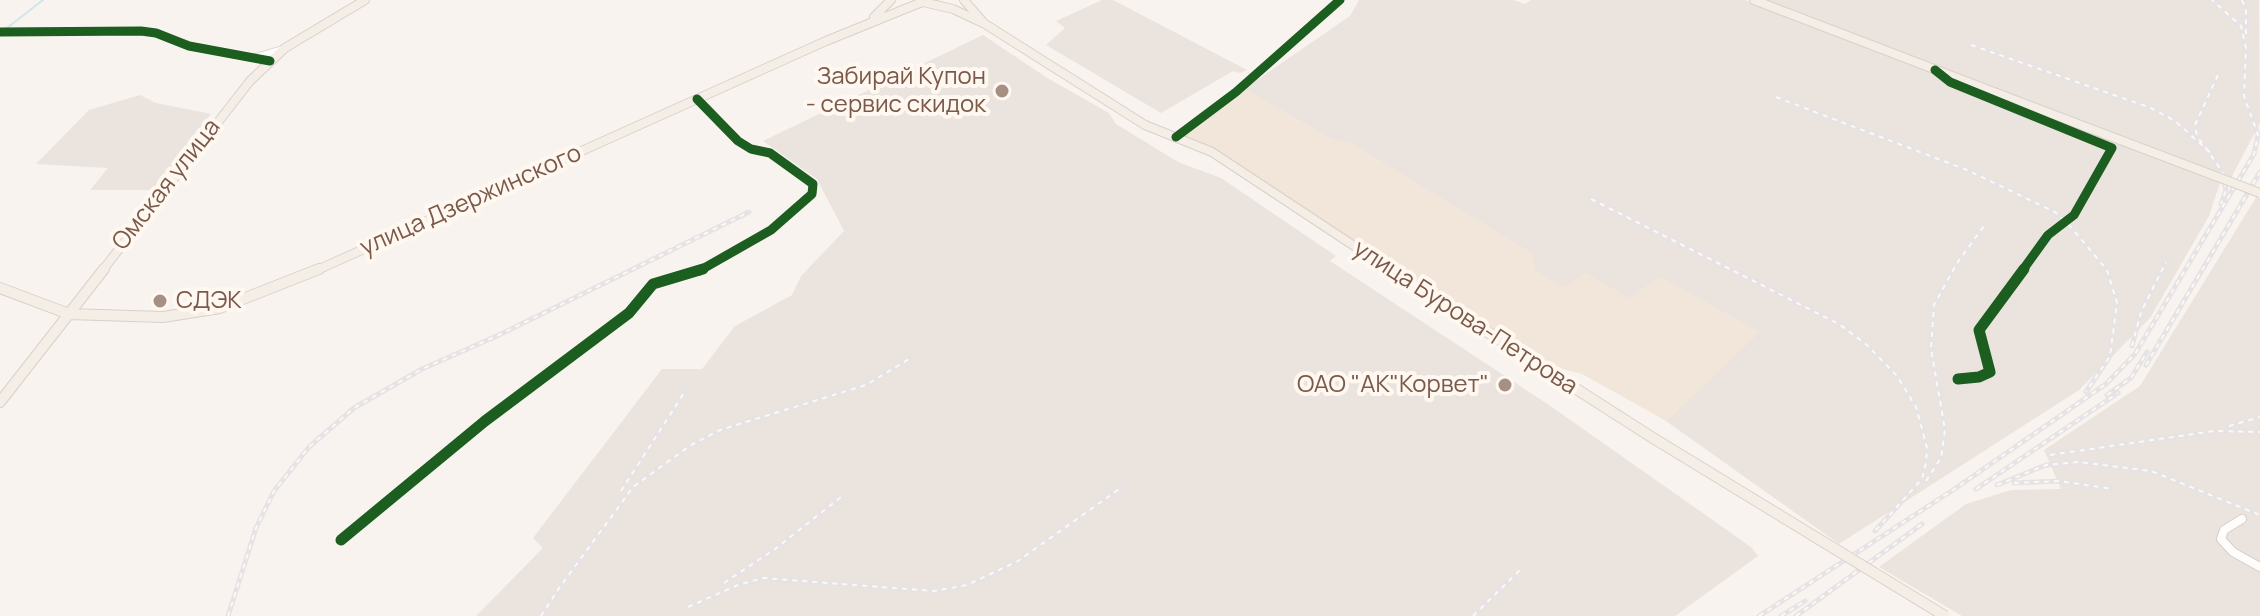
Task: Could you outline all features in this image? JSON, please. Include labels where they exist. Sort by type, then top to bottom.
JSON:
[{"type":"main road","name":"Омская улица","points":[[0,402],[222,114],[270,61],[285,48],[365,0]]},
{"type":"main road","name":"улица Дзержинского","points":[[858,28],[883,11],[891,0]]},
{"type":"main road","points":[[904,0],[936,0]]},
{"type":"main road","name":"улица Бурова-Петрова","points":[[964,0],[985,24]]},
{"type":"main road","points":[[1754,0],[2260,193]]},
{"type":"main road","name":"улица Дзержинского","points":[[0,288],[69,314],[163,317],[220,308],[294,280],[922,2]]},
{"type":"main road","name":"улица Бурова-Петрова","points":[[922,2],[957,11],[985,24],[1145,125],[1227,161],[1521,356],[1945,616]]},
{"type":"street","points":[[1176,137],[1236,92],[1340,0]]},
{"type":"street","points":[[0,32],[141,31],[189,46],[270,61]]},
{"type":"street","points":[[252,58],[285,48]]},
{"type":"street","points":[[1935,70],[1950,82],[2112,148],[2074,215],[2048,235],[1979,330],[1990,372],[1979,377],[1958,379]]},
{"type":"street","points":[[341,540],[485,421],[629,313],[653,284],[707,267],[771,230],[812,194],[813,184],[806,177],[770,153],[738,141],[697,99]]},
{"type":"street","points":[[2242,519],[2224,530],[2221,539],[2233,552],[2260,567]]},
{"type":"shaded area","points":[[1102,0],[1113,0],[1247,70],[1240,73],[1233,71],[1161,113],[1046,45],[1065,28],[1056,21]]},
{"type":"shaded area","points":[[1359,0],[1513,0],[1525,4],[1531,0],[1745,0],[2220,183],[2209,216],[2150,318],[2079,390],[1839,544],[1666,421],[1759,332],[1660,277],[1629,298],[1586,273],[1563,287],[1535,270],[1533,254],[1352,144],[1332,139],[1244,89],[1350,16]]},
{"type":"shaded area","points":[[1760,0],[2259,0],[2260,123],[2231,178]]},
{"type":"shaded area","points":[[983,35],[1049,79],[1109,113],[1116,124],[1178,162],[1221,178],[1336,256],[1330,261],[1549,405],[1751,547],[1758,556],[1675,616],[476,616],[543,548],[533,538],[662,369],[702,369],[735,326],[792,295],[801,276],[844,231],[817,179],[763,141]]},
{"type":"shaded area","points":[[1244,89],[1332,139],[1352,144],[1533,254],[1535,270],[1660,277],[1759,332],[1666,421],[1582,374],[1537,363],[1180,136]]},
{"type":"shaded area","points":[[140,95],[156,103],[211,114],[154,190],[90,190],[108,168],[36,164],[89,110]]},
{"type":"shaded area","points":[[2257,196],[2260,198],[2260,616],[1962,616],[1879,567],[1966,504],[2011,490],[2061,489],[2044,450],[2140,386]]},
{"type":"waterway","points":[[7,28],[43,0]]},
{"type":"railway","points":[[1759,616],[1953,490],[2106,384],[2135,354],[2254,154],[2258,135],[2244,96],[2246,48],[2241,26],[2212,0]]},
{"type":"railway","points":[[2242,0],[2246,10],[2246,35]]},
{"type":"railway","points":[[1971,45],[2151,108],[2175,121],[2206,149]]},
{"type":"railway","points":[[2206,149],[2197,136],[2195,125],[2218,75]]},
{"type":"railway","points":[[1776,97],[1967,170],[2055,212],[2070,226],[2107,270],[2117,303],[2110,356],[2086,392]]},
{"type":"railway","points":[[2206,149],[2212,154]]},
{"type":"railway","points":[[2206,149],[2222,171],[2226,190],[2221,204]]},
{"type":"railway","points":[[2146,365],[2260,172]]},
{"type":"railway","points":[[1591,199],[1839,324],[1867,345],[1897,376],[1916,407],[1927,448],[1926,463],[1922,479],[1875,531]]},
{"type":"railway","points":[[228,616],[256,528],[274,491],[309,447],[354,408],[422,369],[499,335],[749,212]]},
{"type":"railway","points":[[1926,481],[1941,458],[1945,430],[1931,349],[1934,305],[1957,263],[1984,226]]},
{"type":"railway","points":[[2132,346],[2141,312],[2166,262]]},
{"type":"railway","points":[[2107,395],[2131,378],[2147,352]]},
{"type":"railway","points":[[559,589],[633,487],[691,445],[720,430],[866,385],[909,359]]},
{"type":"railway","points":[[621,491],[686,390]]},
{"type":"railway","points":[[1976,489],[2118,393]]},
{"type":"railway","points":[[2229,426],[2260,417]]},
{"type":"railway","points":[[2050,455],[2214,431],[2260,432]]},
{"type":"railway","points":[[1997,485],[2046,465],[2079,462],[2151,471],[2260,515]]},
{"type":"railway","points":[[2014,483],[2059,481],[2113,489]]},
{"type":"railway","points":[[688,607],[738,585],[763,578],[934,591],[967,585],[1018,561],[1122,487]]},
{"type":"railway","points":[[724,583],[775,549],[841,497]]},
{"type":"railway","points":[[1796,616],[1922,524]]},
{"type":"railway","points":[[1473,616],[1521,569]]},
{"type":"railway","points":[[559,589],[563,582]]},
{"type":"railway","points":[[541,616],[559,589]]},
{"type":"railway","points":[[1781,616],[1805,601]]},
{"type":"cycle path","points":[[1176,137],[1236,92],[1340,0]]},
{"type":"cycle path","points":[[0,32],[141,31],[156,33],[189,46],[270,61]]},
{"type":"cycle path","points":[[1935,70],[1950,82],[2112,148],[2074,215],[2048,235],[1979,330],[1990,372],[1979,377],[1958,379]]},
{"type":"cycle path","points":[[341,540],[485,421],[629,313],[653,284],[707,267],[771,230],[812,194],[813,184],[806,177],[770,153],[751,149],[738,141],[697,99]]},
{"type":"place","name":"Забирай Купон - сервис скидок","points":[[1002,91]]},
{"type":"place","name":"СДЭК","points":[[160,301]]},
{"type":"place","name":"ОАО \"АК\"Корвет\"","points":[[1505,385]]}]
